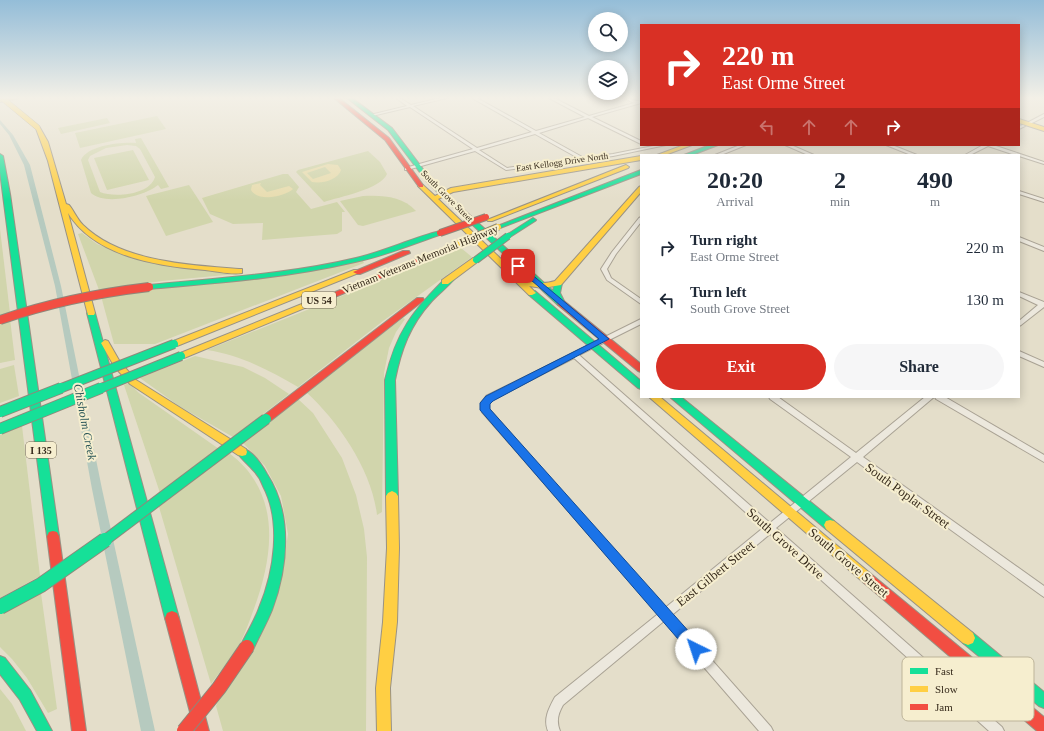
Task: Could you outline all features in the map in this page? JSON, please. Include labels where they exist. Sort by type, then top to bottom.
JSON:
[{"type":"main road","points":[[40,132],[45,142],[51,161],[57,189],[90,307],[202,731]]},
{"type":"main road","name":"South Grove Street","points":[[378,132],[387,139],[408,169],[543,288],[640,368]]},
{"type":"main road","name":"South Grove Street","points":[[393,132],[437,194],[519,280],[640,385]]},
{"type":"main road","points":[[694,154],[712,146]]},
{"type":"main road","points":[[653,152],[706,148]]},
{"type":"main road","points":[[664,154],[686,149]]},
{"type":"main road","name":"I 135","points":[[0,156],[79,731]]},
{"type":"main road","points":[[437,194],[451,190],[640,158]]},
{"type":"main road","points":[[0,320],[32,308],[77,297],[295,270],[357,260],[445,234],[640,162]]},
{"type":"main road","name":"Vietnam Veterans Memorial Highway","points":[[0,429],[498,227],[606,184],[640,172]]},
{"type":"main road","points":[[0,607],[41,585],[79,559],[266,419],[433,290],[508,236],[537,218],[606,184]]},
{"type":"main road","points":[[57,189],[75,220],[85,230],[96,238],[127,252],[175,264],[214,270],[243,272],[295,270]]},
{"type":"main road","points":[[559,301],[556,293],[558,283],[640,189]]},
{"type":"main road","name":"Vietnam Veterans Memorial Highway","points":[[0,412],[174,344],[445,234]]},
{"type":"main road","points":[[384,731],[384,688],[390,622],[393,548],[390,380],[398,345],[405,329],[414,315],[451,278]]},
{"type":"main road","points":[[519,280],[543,288],[558,283]]},
{"type":"main road","points":[[90,307],[110,355],[122,371],[133,382],[231,444],[255,465],[269,484],[275,500],[279,521],[280,546],[267,606],[247,647],[219,688],[184,731]]},
{"type":"main road","name":"South Grove Street","points":[[655,398],[961,657]]},
{"type":"main road","name":"South Grove Street","points":[[676,398],[991,657]]},
{"type":"main road","points":[[0,663],[22,690],[37,714],[45,731]]},
{"type":"main road","name":"South Grove Street","points":[[1034,693],[1044,701]]},
{"type":"main road","name":"South Grove Street","points":[[1034,719],[1044,727]]},
{"type":"street","points":[[449,132],[476,150]]},
{"type":"street","points":[[408,169],[536,132]]},
{"type":"street","points":[[536,132],[583,159]]},
{"type":"street","points":[[620,132],[640,142]]},
{"type":"street","name":"East Kellogg Drive North","points":[[476,150],[506,169],[653,152],[662,146]]},
{"type":"street","points":[[720,154],[741,146]]},
{"type":"street","points":[[790,146],[810,154]]},
{"type":"street","points":[[891,146],[912,154]]},
{"type":"street","points":[[969,154],[986,146],[1013,154]]},
{"type":"street","points":[[1020,156],[1044,163]]},
{"type":"street","points":[[1020,192],[1044,201]]},
{"type":"street","points":[[640,220],[609,259],[604,269],[609,279],[640,301]]},
{"type":"street","points":[[1020,239],[1044,249]]},
{"type":"street","points":[[1020,294],[1043,304],[1020,323]]},
{"type":"street","points":[[640,322],[489,398],[485,403],[485,410],[767,731]]},
{"type":"street","points":[[1020,353],[1044,365]]},
{"type":"street","name":"South Grove Drive","points":[[574,355],[915,657]]},
{"type":"street","name":"South Poplar Street","points":[[774,398],[1044,592]]},
{"type":"street","name":"East Gilbert Street","points":[[553,729],[554,710],[559,701],[929,398]]},
{"type":"street","points":[[942,398],[1044,459]]},
{"type":"street","name":"South Grove Drive","points":[[987,721],[998,731]]},
{"type":"green space","points":[[79,132],[152,132],[80,148],[75,133]]},
{"type":"green space","points":[[141,138],[169,187],[161,189],[158,185],[135,196],[115,199],[97,197],[91,193],[81,160],[85,155],[90,151],[114,144],[136,143],[135,139]],"holes":[[[127,145],[136,146],[140,149],[155,177],[152,183],[146,188],[131,194],[114,195],[100,192],[88,160],[90,156],[106,148]]]},
{"type":"green space","points":[[133,150],[149,180],[107,190],[94,158]]},
{"type":"green space","points":[[368,151],[380,162],[387,174],[377,184],[349,195],[324,202],[296,172],[298,170]]},
{"type":"green space","points":[[283,174],[288,174],[299,187],[296,192],[311,209],[337,202],[345,212],[342,212],[342,231],[337,234],[262,240],[263,223],[233,224],[210,214],[202,198]]},
{"type":"green space","points":[[189,185],[213,222],[166,236],[146,196]]},
{"type":"green space","points":[[363,196],[385,196],[398,199],[411,206],[416,211],[363,226],[358,225],[340,201]]},
{"type":"green space","points":[[0,229],[10,313],[0,317]]},
{"type":"green space","points":[[82,233],[97,244],[125,255],[236,274],[162,281],[99,290],[78,234]]},
{"type":"green space","points":[[461,248],[472,257],[383,321],[298,387],[243,359],[207,350]]},
{"type":"green space","points":[[363,261],[364,263],[155,344],[114,344],[101,296]]},
{"type":"green space","points":[[403,318],[405,319],[396,332],[389,348],[384,373],[382,512],[377,515],[374,498],[368,481],[352,448],[342,432],[306,392]]},
{"type":"green space","points":[[10,319],[15,360],[0,363],[0,323]]},
{"type":"green space","points":[[195,356],[243,367],[265,378],[289,394],[233,437],[179,406],[140,378]]},
{"type":"green space","points":[[14,365],[19,396],[0,403],[0,369]]},
{"type":"green space","points":[[129,383],[139,393],[219,449],[160,493],[124,385]]},
{"type":"green space","points":[[298,399],[313,413],[342,458],[356,495],[364,529],[367,557],[366,731],[223,731],[216,706],[285,554],[288,534],[281,496],[265,466],[243,443]]},
{"type":"green space","points":[[22,426],[40,576],[0,598],[0,435]]},
{"type":"green space","points":[[229,453],[247,469],[259,488],[266,507],[269,528],[268,550],[265,571],[259,593],[245,633],[236,651],[211,684],[159,507]]},
{"type":"green space","points":[[41,593],[57,709],[48,713],[27,678],[0,647],[0,613]]},
{"type":"green space","points":[[0,689],[12,704],[26,731],[0,731]]},
{"type":"sand","points":[[328,164],[338,165],[341,170],[333,179],[320,182],[312,182],[302,172]],"holes":[[[325,167],[331,173],[313,179],[307,173]]]},
{"type":"sand","points":[[261,183],[260,185],[267,192],[289,186],[293,189],[278,196],[259,196],[254,194],[251,190],[252,185]]},
{"type":"waterway","name":"Chisholm Creek","points":[[9,132],[27,165],[58,286],[97,489],[148,731]]},
{"type":"traffic: fast","points":[[392,132],[430,182],[561,303]]},
{"type":"traffic: fast","points":[[690,154],[712,146]]},
{"type":"traffic: fast","points":[[0,156],[7,194],[53,536]]},
{"type":"traffic: fast","points":[[498,227],[640,172]]},
{"type":"traffic: fast","points":[[508,236],[533,220]]},
{"type":"traffic: fast","points":[[149,287],[253,277],[305,270],[356,260],[440,233]]},
{"type":"traffic: fast","points":[[476,260],[508,236]]},
{"type":"traffic: fast","points":[[392,496],[390,380],[398,348],[410,323],[418,312],[451,278]]},
{"type":"traffic: fast","points":[[558,283],[556,293],[559,301]]},
{"type":"traffic: fast","points":[[532,293],[640,385]]},
{"type":"traffic: fast","points":[[91,313],[172,618]]},
{"type":"traffic: fast","points":[[0,412],[174,344]]},
{"type":"traffic: fast","points":[[0,429],[181,356]]},
{"type":"traffic: fast","points":[[676,398],[830,525]]},
{"type":"traffic: fast","points":[[0,607],[41,585],[79,559],[266,419]]},
{"type":"traffic: fast","points":[[242,452],[257,467],[268,484],[275,503],[279,523],[277,565],[273,585],[265,611],[247,647]]},
{"type":"traffic: fast","points":[[968,638],[991,657]]},
{"type":"traffic: fast","points":[[0,663],[25,695],[45,731]]},
{"type":"traffic: fast","points":[[1034,693],[1044,701]]},
{"type":"traffic: slow","points":[[40,132],[45,142],[51,161],[91,313]]},
{"type":"traffic: slow","points":[[663,154],[686,146]]},
{"type":"traffic: slow","points":[[434,199],[451,190],[640,158]]},
{"type":"traffic: slow","points":[[490,220],[626,167]]},
{"type":"traffic: slow","points":[[421,186],[532,293]]},
{"type":"traffic: slow","points":[[519,280],[538,286],[558,283],[640,189]]},
{"type":"traffic: slow","points":[[67,206],[76,221],[83,228],[98,240],[116,249],[136,256],[178,265],[239,271]]},
{"type":"traffic: slow","points":[[458,244],[498,227]]},
{"type":"traffic: slow","points":[[445,282],[476,260]]},
{"type":"traffic: slow","points":[[174,344],[357,272]]},
{"type":"traffic: slow","points":[[181,356],[332,295]]},
{"type":"traffic: slow","points":[[105,343],[117,364],[133,382],[242,452]]},
{"type":"traffic: slow","points":[[655,398],[867,578]]},
{"type":"traffic: slow","points":[[384,731],[383,688],[390,622],[393,548],[392,496]]},
{"type":"traffic: slow","points":[[830,525],[968,638]]},
{"type":"traffic: jam","points":[[378,132],[387,139],[421,186]]},
{"type":"traffic: jam","points":[[440,233],[486,217]]},
{"type":"traffic: jam","points":[[332,295],[458,244]]},
{"type":"traffic: jam","points":[[357,272],[406,253]]},
{"type":"traffic: jam","points":[[0,320],[36,308],[73,299],[149,287]]},
{"type":"traffic: jam","points":[[266,419],[420,300]]},
{"type":"traffic: jam","points":[[561,303],[640,368]]},
{"type":"traffic: jam","points":[[53,536],[79,731]]},
{"type":"traffic: jam","points":[[867,578],[961,657]]},
{"type":"traffic: jam","points":[[172,618],[202,731]]},
{"type":"traffic: jam","points":[[184,731],[219,688],[247,647]]},
{"type":"traffic: jam","points":[[1034,719],[1044,727]]},
{"type":"route","points":[[518,266],[605,339],[489,398],[485,403],[485,410],[696,649]]}]
